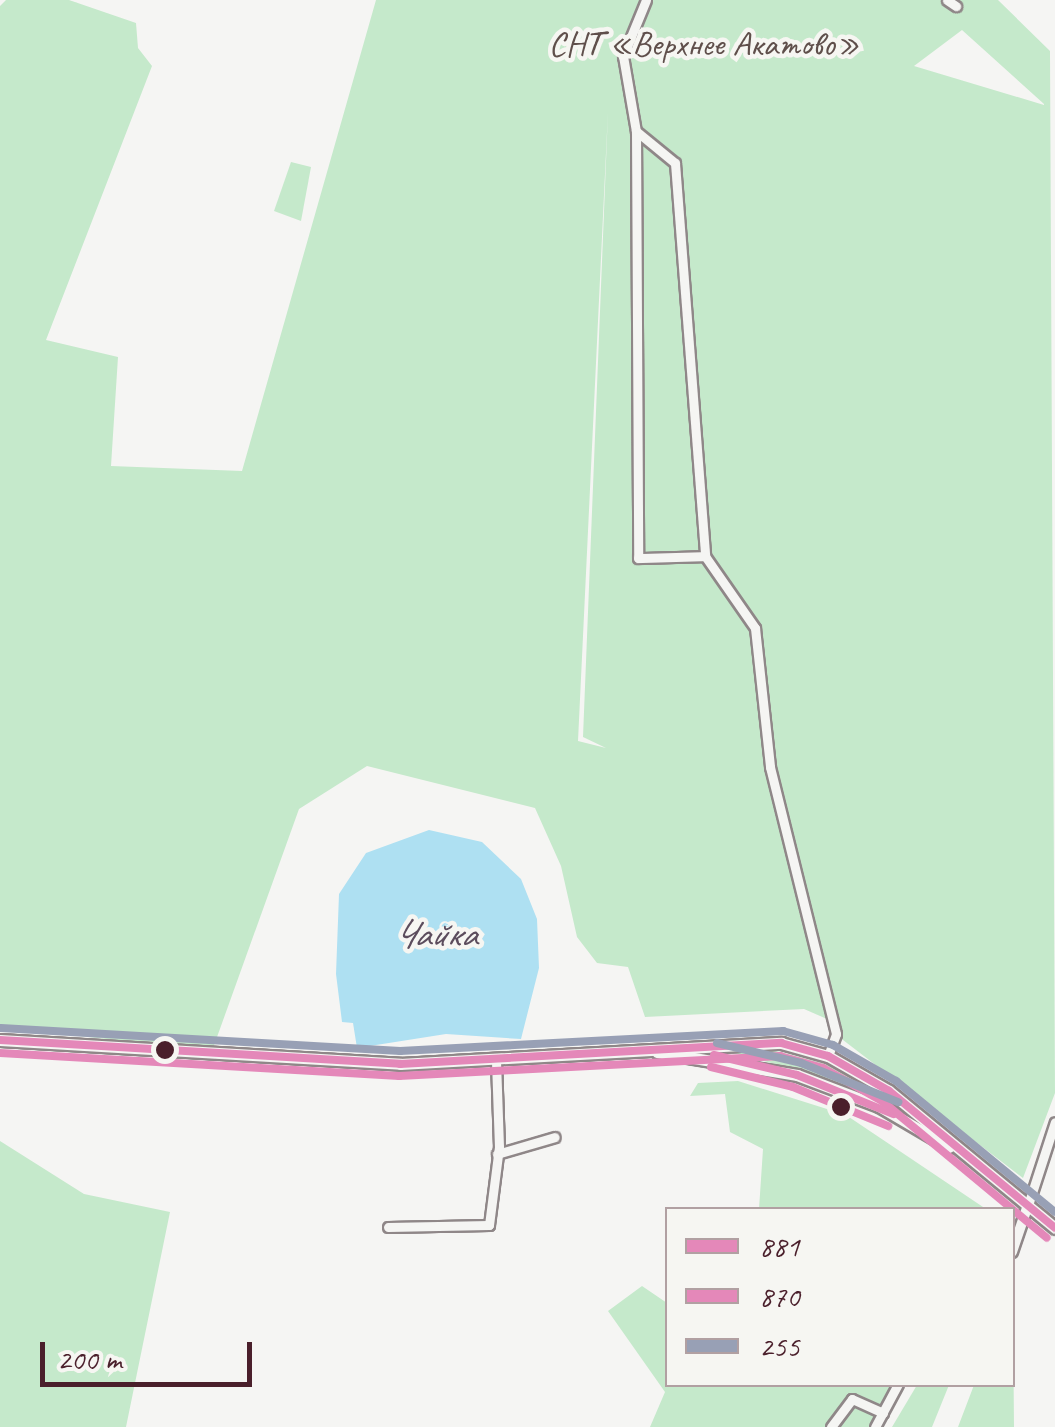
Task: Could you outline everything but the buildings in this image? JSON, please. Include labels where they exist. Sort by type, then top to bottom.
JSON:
[{"type":"main road","points":[[0,1040],[242,1060],[496,1060],[760,1040],[828,1056],[889,1091],[1055,1228]]},
{"type":"main road","points":[[633,1051],[782,1070],[880,1106],[966,1156]]},
{"type":"street","points":[[646,0],[623,56],[636,131],[638,558],[705,556]]},
{"type":"street","points":[[636,131],[674,163],[705,556],[755,628],[770,767],[836,1034],[828,1056]]},
{"type":"street","points":[[388,1227],[488,1225],[498,1154],[496,1060]]},
{"type":"street","points":[[1015,1243],[1055,1122]]},
{"type":"street","points":[[498,1154],[555,1137]]},
{"type":"street","points":[[876,1427],[896,1387]]},
{"type":"street","points":[[831,1427],[852,1398],[883,1413]]},
{"type":"green space","name":"СНТ «Верхнее Акатово»","points":[[6,0],[69,0],[136,23],[138,48],[152,66],[46,340],[118,357],[111,466],[242,471],[376,0],[998,0],[1050,51],[1055,1093],[1023,1178],[830,1030],[827,1019],[804,1009],[645,1017],[628,967],[597,963],[577,937],[561,866],[535,808],[367,766],[299,809],[212,1051],[0,1027],[0,6]],"holes":[[[962,30],[1044,104],[1044,105],[914,66]],[[608,111],[583,737],[606,748],[578,741]]]},
{"type":"green space","points":[[291,162],[311,167],[301,221],[274,211]]},
{"type":"green space","points":[[760,1047],[838,1067],[919,1121],[832,1080],[728,1051]]},
{"type":"green space","points":[[738,1081],[846,1115],[983,1207],[759,1207],[763,1149],[730,1132],[725,1094],[690,1096],[698,1083]]},
{"type":"green space","points":[[0,1141],[84,1194],[170,1212],[126,1427],[0,1427]]},
{"type":"green space","points":[[642,1286],[665,1302],[665,1387],[895,1387],[874,1427],[650,1427],[665,1392],[608,1311]]},
{"type":"green space","points":[[916,1387],[948,1387],[932,1427],[892,1427]]},
{"type":"green space","points":[[973,1387],[1014,1387],[1014,1427],[958,1427]]},
{"type":"water","name":"Чайка","points":[[429,830],[482,842],[521,879],[537,919],[539,968],[521,1039],[446,1034],[357,1048],[353,1023],[342,1022],[336,974],[339,894],[366,853]]},
{"type":"transit line","name":"255","points":[[1,1028],[400,1051],[783,1031],[833,1045],[896,1081],[1055,1212]]},
{"type":"transit line","name":"881","points":[[0,1040],[400,1064],[781,1043],[828,1056],[889,1091],[1055,1228]]},
{"type":"transit line","name":"255","points":[[717,1043],[801,1063],[898,1102]]},
{"type":"transit line","name":"870","points":[[0,1053],[399,1076],[780,1056],[823,1068],[882,1101],[1010,1207]]},
{"type":"transit line","name":"881","points":[[714,1055],[797,1075],[893,1114]]},
{"type":"transit line","name":"870","points":[[711,1067],[793,1087],[888,1126]]},
{"type":"transit line","name":"870","points":[[1015,1211],[1047,1238]]}]
